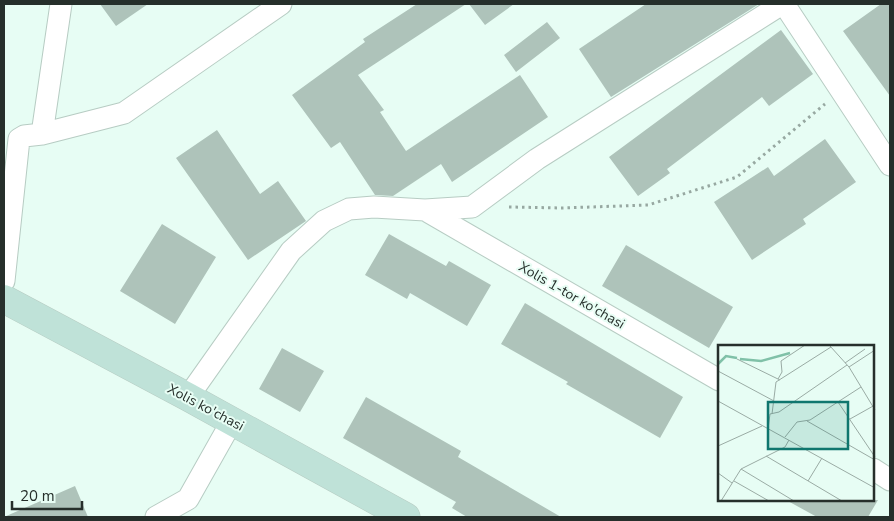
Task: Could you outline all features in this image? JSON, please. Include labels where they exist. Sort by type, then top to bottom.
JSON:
[{"type":"street","points":[[42,134],[61,4]]},
{"type":"street","points":[[4,280],[19,139],[24,136],[42,134],[124,113],[281,4]]},
{"type":"street","points":[[188,397],[291,251],[324,221],[349,209],[374,207],[426,210],[472,207],[537,160],[783,4],[890,165]]},
{"type":"street","name":"Xolis 1-tor ko'chasi","points":[[426,210],[718,379]]},
{"type":"street","name":"Xolis ko'chasi","points":[[4,299],[232,420],[406,517]]},
{"type":"street","points":[[156,517],[188,499],[232,420]]},
{"type":"street","points":[[874,470],[890,480]]},
{"type":"path","points":[[472,207],[562,208],[648,206],[737,177],[841,91]]},
{"type":"building","points":[[100,4],[148,4],[116,26]]},
{"type":"building","points":[[417,4],[466,4],[358,75],[384,110],[380,112],[406,151],[520,75],[548,117],[452,182],[441,164],[393,196],[375,195],[340,142],[331,148],[292,95],[365,42],[363,39]]},
{"type":"building","points":[[469,4],[514,4],[485,25]]},
{"type":"building","points":[[646,4],[759,4],[611,97],[579,49]]},
{"type":"building","points":[[881,4],[890,4],[890,96],[843,31]]},
{"type":"building","points":[[547,22],[560,38],[516,72],[504,55]]},
{"type":"building","points":[[781,30],[813,74],[769,106],[762,97],[667,169],[670,173],[638,196],[609,157]]},
{"type":"building","points":[[217,130],[260,194],[278,181],[306,221],[248,260],[176,158]]},
{"type":"building","points":[[825,139],[856,182],[803,219],[806,224],[752,260],[714,202],[768,167],[774,176]]},
{"type":"building","points":[[162,224],[216,257],[175,324],[120,291]]},
{"type":"building","points":[[389,234],[446,266],[449,261],[491,285],[467,326],[410,293],[407,299],[365,275]]},
{"type":"building","points":[[626,245],[733,307],[709,348],[602,286]]},
{"type":"building","points":[[525,303],[683,397],[660,438],[501,344]]},
{"type":"building","points":[[282,348],[324,371],[300,412],[259,389]]},
{"type":"building","points":[[366,397],[461,451],[458,457],[561,517],[467,517],[452,508],[456,502],[343,438]]},
{"type":"building","points":[[75,486],[88,517],[4,517]]},
{"type":"building","points":[[878,500],[868,517],[817,517],[788,501]]}]
